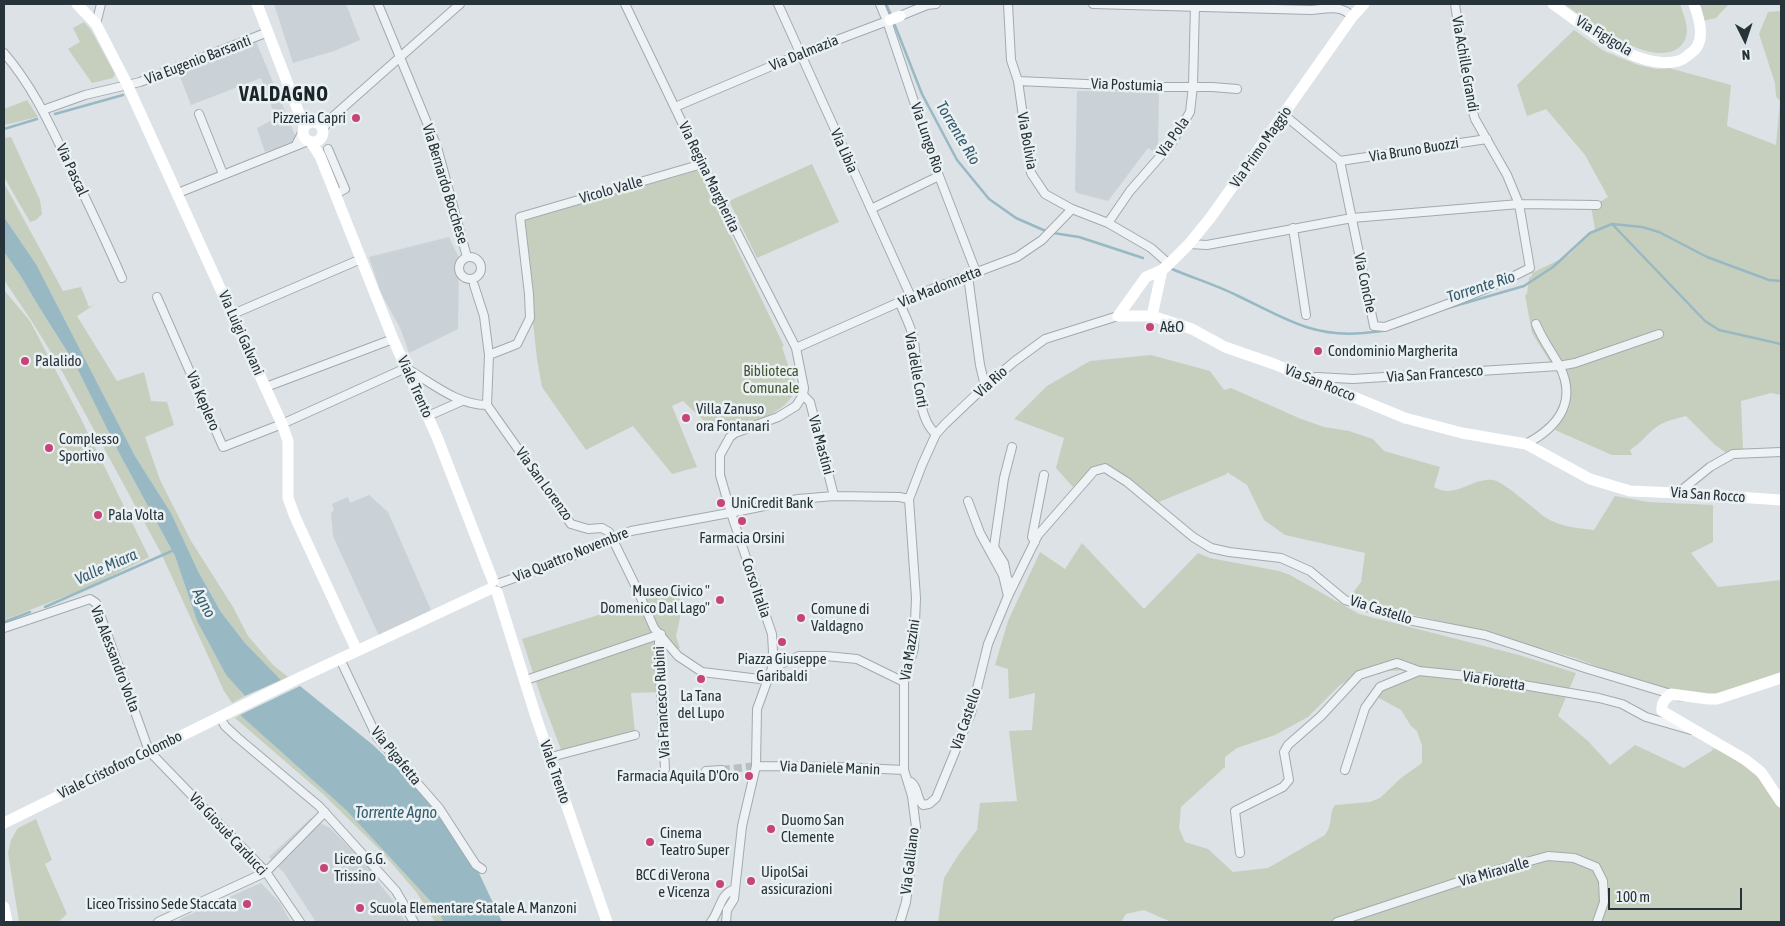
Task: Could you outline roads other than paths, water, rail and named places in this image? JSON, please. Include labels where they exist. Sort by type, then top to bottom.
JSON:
[{"type":"street","points":[[96,24],[102,4]]},
{"type":"street","name":"Viale Trento","points":[[256,4],[324,152],[336,194],[361,259],[393,338],[428,416],[495,586],[607,922]]},
{"type":"street","name":"Via Bernardo Bocchese","points":[[378,4],[437,147],[467,257]]},
{"type":"street","points":[[178,193],[296,146],[313,128],[373,81],[460,4]]},
{"type":"street","name":"Via Regina Margherita","points":[[626,4],[702,164],[796,348]]},
{"type":"street","name":"Via Libia","points":[[778,4],[911,297]]},
{"type":"street","name":"Via Lungo Rio","points":[[880,4],[892,19],[940,176],[976,272]]},
{"type":"street","name":"Via Dalmazia","points":[[675,108],[800,54],[927,4],[936,4]]},
{"type":"street","name":"Via Bolivia","points":[[1008,4],[1011,60],[1018,81],[1031,173],[1045,194],[1072,209],[1108,223],[1152,248],[1165,267]]},
{"type":"street","points":[[1093,4],[1195,5],[1310,10],[1335,8],[1348,4]]},
{"type":"street","name":"Via Primo Maggio","points":[[1352,17],[1357,4]]},
{"type":"street","name":"Via Primo Maggio","points":[[1118,316],[1146,277],[1165,267],[1189,244],[1211,217],[1352,17],[1364,4]]},
{"type":"street","name":"Via Achille Grandi","points":[[1455,4],[1469,98],[1475,119],[1507,175],[1519,204]]},
{"type":"street","name":"Via Figigola","points":[[1553,4],[1597,36],[1622,50],[1647,61],[1668,63],[1681,61],[1694,51],[1702,28],[1694,4]]},
{"type":"street","name":"Via Pola","points":[[1108,223],[1130,191],[1171,144],[1190,112],[1193,86],[1195,5]]},
{"type":"street","name":"Via Luigi Galvani","points":[[83,6],[96,24],[127,84],[282,424],[288,441],[288,498],[357,651]]},
{"type":"street","points":[[1335,8],[1346,11],[1352,17]]},
{"type":"street","name":"Via Eugenio Barsanti","points":[[127,84],[150,79],[268,32]]},
{"type":"street","name":"Via Pascal","points":[[4,53],[16,66],[43,110],[122,278]]},
{"type":"street","name":"Via Postumia","points":[[1018,81],[1237,89]]},
{"type":"street","points":[[43,110],[85,95],[127,84]]},
{"type":"street","points":[[199,114],[223,174]]},
{"type":"street","points":[[1283,114],[1340,161],[1352,218]]},
{"type":"street","name":"Via Bruno Buozzi","points":[[1340,161],[1487,139]]},
{"type":"street","name":"Vicolo Valle","points":[[488,355],[517,344],[530,318],[520,216],[702,164]]},
{"type":"street","points":[[871,209],[940,176]]},
{"type":"street","points":[[1189,244],[1207,245],[1352,218],[1519,204],[1597,205]]},
{"type":"street","name":"Via Conche","points":[[1352,218],[1374,326],[1385,327],[1465,298],[1530,268],[1519,204]]},
{"type":"street","name":"Via Madonnetta","points":[[796,348],[911,297],[1017,257],[1042,240],[1072,209]]},
{"type":"street","points":[[1292,228],[1306,315]]},
{"type":"street","points":[[232,314],[361,259]]},
{"type":"street","points":[[1152,316],[1165,267]]},
{"type":"street","points":[[968,276],[980,365],[985,386]]},
{"type":"street","points":[[282,424],[406,368],[462,401],[487,405],[488,355],[484,316],[474,285]]},
{"type":"street","name":"Via Keplero","points":[[157,297],[223,447],[282,424]]},
{"type":"street","points":[[1131,297],[1136,316]]},
{"type":"street","name":"Via delle Corti","points":[[900,303],[912,336],[925,419],[931,430],[936,434]]},
{"type":"street","name":"Via San Rocco","points":[[1118,316],[1152,316],[1192,328],[1225,347],[1405,418],[1462,433],[1526,444],[1590,479],[1630,491],[1781,500]]},
{"type":"street","name":"Via Rio","points":[[909,499],[936,434],[985,386],[1045,339],[1118,316]]},
{"type":"street","points":[[1526,444],[1548,431],[1559,418],[1566,396],[1565,380],[1536,324]]},
{"type":"street","name":"Via San Francesco","points":[[1310,379],[1317,377],[1353,379],[1559,366],[1575,363],[1659,334]]},
{"type":"street","points":[[266,387],[393,338]]},
{"type":"street","points":[[796,348],[804,382],[803,395]]},
{"type":"street","name":"Via Mastini","points":[[803,395],[810,402],[834,496]]},
{"type":"street","name":"Corso Italia","points":[[726,922],[727,910],[734,899],[742,826],[756,766],[757,709],[772,668],[774,652],[772,634],[731,512],[720,475],[719,462],[722,450],[735,433],[784,414],[796,406],[803,395]]},
{"type":"street","points":[[428,416],[462,401]]},
{"type":"street","name":"Via San Lorenzo","points":[[487,405],[571,524],[588,529],[602,528],[609,532],[612,540]]},
{"type":"street","points":[[1012,447],[1004,478],[994,547],[1004,563],[1007,578],[1013,586]]},
{"type":"street","points":[[1678,493],[1710,467],[1732,454],[1781,452]]},
{"type":"street","name":"Via Castello","points":[[908,782],[914,784],[919,802],[923,805],[929,804],[936,798],[971,713],[988,644],[1008,596],[1038,535],[1094,471],[1105,468],[1126,482],[1193,537],[1211,548],[1281,558],[1310,571],[1345,600],[1408,620],[1485,635],[1588,670],[1671,694]]},
{"type":"street","name":"Via Castello","points":[[1035,542],[1032,538],[1044,475]]},
{"type":"street","name":"Via Quattro Novembre","points":[[495,586],[552,565],[631,531],[798,499],[834,496],[899,497],[909,499]]},
{"type":"street","name":"Via Mazzini","points":[[904,770],[904,682],[912,656],[916,621],[909,499]]},
{"type":"street","points":[[968,500],[980,533],[1003,575],[1008,596]]},
{"type":"street","points":[[612,540],[654,628],[678,656],[702,672],[768,680]]},
{"type":"street","points":[[340,659],[495,586]]},
{"type":"street","name":"Via Alessandro Volta","points":[[4,628],[90,598],[96,603],[149,751]]},
{"type":"street","points":[[526,680],[660,634]]},
{"type":"street","name":"Via Francesco Rubini","points":[[660,634],[659,656],[665,769]]},
{"type":"street","points":[[772,668],[798,656],[857,659],[904,682]]},
{"type":"street","name":"Viale Cristoforo Colombo","points":[[4,824],[149,751],[340,659]]},
{"type":"street","name":"Via Pigafetta","points":[[340,659],[377,736],[439,808],[476,865],[482,869]]},
{"type":"street","points":[[1240,853],[1235,811],[1283,787],[1289,780],[1284,752],[1288,745],[1321,716],[1359,675],[1397,663],[1419,671]]},
{"type":"street","name":"Via Fioretta","points":[[1345,770],[1365,708],[1380,687],[1419,671],[1477,677],[1599,698],[1622,704],[1646,717],[1686,730],[1694,730]]},
{"type":"street","points":[[1781,678],[1717,699],[1671,694],[1664,700],[1662,706],[1662,712],[1746,760],[1761,772],[1781,802]]},
{"type":"street","points":[[220,717],[238,738],[325,812],[396,891],[414,922]]},
{"type":"street","points":[[551,757],[635,735]]},
{"type":"street","name":"Via Giosuè Carducci","points":[[149,751],[266,872],[300,922]]},
{"type":"street","name":"Via Daniele Manin","points":[[756,766],[904,770]]},
{"type":"street","points":[[706,771],[722,770]]},
{"type":"street","name":"Via Galliano","points":[[900,922],[906,902],[916,828],[912,796],[904,770]]},
{"type":"street","points":[[158,922],[266,872],[325,812]]},
{"type":"street","name":"Via Miravalle","points":[[1337,922],[1476,876],[1548,856],[1574,858],[1596,867],[1603,881],[1604,895],[1604,902],[1597,922]]},
{"type":"street","points":[[712,922],[728,891],[735,889]]},
{"type":"street","points":[[4,907],[7,922]]},
{"type":"water","name":"Agno","points":[[4,217],[36,264],[135,456],[171,513],[199,573],[221,612],[245,643],[281,680],[245,696],[226,675],[197,621],[175,556],[118,451],[75,364],[4,252]]},
{"type":"water","name":"Torrente Agno","points":[[300,686],[373,745],[421,791],[478,871],[502,922],[444,922],[434,905],[346,810],[240,715]]},
{"type":"waterway","name":"Torrente Rio","points":[[886,4],[891,15]]},
{"type":"waterway","name":"Torrente Rio","points":[[894,23],[922,94],[957,160],[989,199],[1016,218],[1048,232]]},
{"type":"waterway","points":[[55,114],[123,95]]},
{"type":"waterway","points":[[4,129],[37,119]]},
{"type":"waterway","name":"Torrente Rio","points":[[1441,310],[1524,286],[1553,267],[1590,233],[1612,224],[1642,227],[1659,232],[1707,257],[1769,280],[1781,281]]},
{"type":"waterway","points":[[1613,225],[1705,321],[1719,330],[1781,344]]},
{"type":"waterway","name":"Torrente Rio","points":[[1053,233],[1079,237],[1143,258]]},
{"type":"waterway","name":"Torrente Rio","points":[[1172,269],[1221,288],[1282,318],[1312,329],[1344,334],[1386,330]]},
{"type":"waterway","name":"Torrente Rio","points":[[1396,327],[1412,321]]},
{"type":"waterway","name":"Valle Miara","points":[[45,607],[174,550]]},
{"type":"waterway","name":"Valle Miara","points":[[4,622],[30,612]]},
{"type":"tunnel","points":[[722,770],[756,766]]},
{"type":"place","name":"Pizzeria Capri","points":[[356,118]]},
{"type":"place","name":"A&O","points":[[1150,327]]},
{"type":"place","name":"Condominio Margherita","points":[[1318,351]]},
{"type":"place","name":"Palalido","points":[[25,361]]},
{"type":"place","name":"Villa Zanuso ora Fontanari","points":[[686,418]]},
{"type":"place","name":"Complesso Sportivo","points":[[49,448]]},
{"type":"place","name":"UniCredit Bank","points":[[721,503]]},
{"type":"place","name":"Pala Volta","points":[[98,515]]},
{"type":"place","name":"Farmacia Orsini","points":[[742,521]]},
{"type":"place","name":"Museo Civico \" Domenico Dal Lago\"","points":[[720,600]]},
{"type":"place","name":"Comune di Valdagno","points":[[801,618]]},
{"type":"place","name":"Piazza Giuseppe Garibaldi","points":[[782,642]]},
{"type":"place","name":"La Tana del Lupo","points":[[701,679]]},
{"type":"place","name":"Farmacia Aquila D'Oro","points":[[749,776]]},
{"type":"place","name":"Duomo San Clemente","points":[[771,829]]},
{"type":"place","name":"Cinema Teatro Super","points":[[650,842]]},
{"type":"place","name":"Liceo G.G. Trissino","points":[[324,868]]},
{"type":"place","name":"UipolSai assicurazioni","points":[[751,881]]},
{"type":"place","name":"BCC di Verona e Vicenza","points":[[720,884]]},
{"type":"place","name":"Liceo Trissino Sede Staccata","points":[[247,904]]},
{"type":"place","name":"Scuola Elementare Statale A. Manzoni","points":[[360,908]]},
{"type":"district","name":"VALDAGNO","points":[[284,95]]},
{"type":"park label","name":"Biblioteca Comunale","points":[[771,380]]}]
